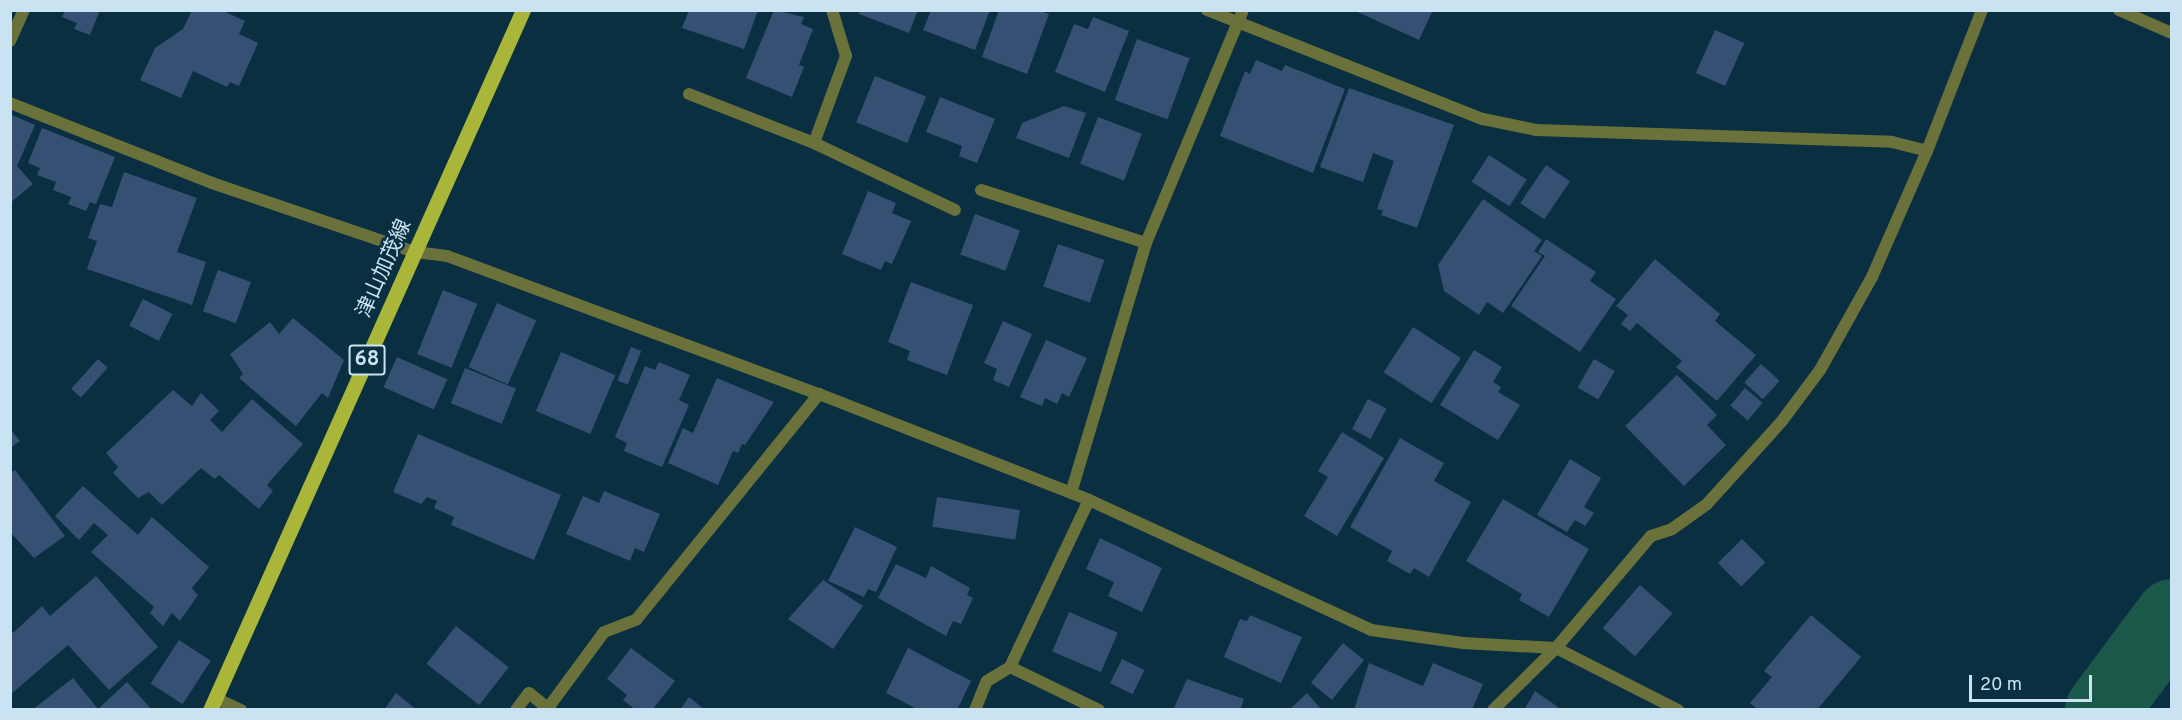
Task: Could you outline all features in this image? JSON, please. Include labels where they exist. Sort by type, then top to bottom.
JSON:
[{"type":"main road","name":"津山加茂線","points":[[212,704],[523,10]]},
{"type":"street","points":[[10,41],[24,10]]},
{"type":"street","points":[[814,143],[846,56],[832,10]]},
{"type":"street","points":[[1208,10],[1241,16],[1483,119],[1536,130],[1892,142],[1927,152]]},
{"type":"street","points":[[1493,710],[1556,648],[1651,537],[1672,529],[1707,504],[1807,387],[1872,278],[1927,152],[1982,10]]},
{"type":"street","points":[[2119,10],[2139,14],[2172,33]]},
{"type":"street","points":[[1071,493],[1146,243],[1241,16]]},
{"type":"street","points":[[689,94],[814,143],[955,210]]},
{"type":"street","points":[[10,103],[212,183],[415,252],[447,256],[819,394],[1089,500],[1371,630],[1463,643],[1556,648],[1678,710]]},
{"type":"street","points":[[981,189],[1146,243]]},
{"type":"street","points":[[516,710],[529,693],[549,709],[604,632],[636,620],[819,394]]},
{"type":"street","points":[[975,710],[987,681],[1010,668],[1089,500]]},
{"type":"street","points":[[1010,668],[1099,710]]},
{"type":"street","points":[[212,704],[242,710]]},
{"type":"building","points":[[65,10],[100,10],[90,35],[74,29],[77,23],[62,17]]},
{"type":"building","points":[[192,10],[221,10],[245,21],[239,34],[258,43],[239,86],[230,82],[227,87],[193,71],[181,98],[140,80],[155,48],[183,29]]},
{"type":"building","points":[[689,10],[758,10],[744,49],[682,28]]},
{"type":"building","points":[[774,10],[804,17],[801,24],[813,29],[799,65],[804,67],[792,97],[746,78]]},
{"type":"building","points":[[861,10],[918,10],[909,33],[859,14]]},
{"type":"building","points":[[931,10],[990,10],[975,50],[923,30]]},
{"type":"building","points":[[999,10],[1038,10],[1049,14],[1027,74],[982,57]]},
{"type":"building","points":[[1353,10],[1433,10],[1419,40]]},
{"type":"building","points":[[1093,17],[1129,31],[1105,92],[1055,72],[1074,24],[1088,29]]},
{"type":"building","points":[[1715,30],[1744,43],[1725,86],[1696,73]]},
{"type":"building","points":[[1137,39],[1190,58],[1167,119],[1115,100]]},
{"type":"building","points":[[1256,60],[1282,71],[1285,65],[1345,89],[1313,173],[1220,136],[1245,71],[1250,74]]},
{"type":"building","points":[[875,76],[926,97],[907,143],[856,122]]},
{"type":"building","points":[[1349,88],[1454,125],[1417,228],[1381,215],[1383,210],[1377,209],[1394,161],[1373,153],[1363,182],[1320,167]]},
{"type":"building","points":[[940,97],[995,119],[977,163],[959,156],[962,146],[926,132]]},
{"type":"building","points":[[1064,106],[1086,113],[1069,158],[1016,138],[1022,123]]},
{"type":"building","points":[[10,114],[35,125],[17,166],[33,184],[10,203]]},
{"type":"building","points":[[1098,117],[1142,134],[1124,181],[1080,164]]},
{"type":"building","points":[[42,128],[115,157],[96,204],[90,202],[86,211],[68,204],[71,197],[53,190],[56,182],[37,175],[40,168],[28,163]]},
{"type":"building","points":[[1489,155],[1527,180],[1509,206],[1472,182]]},
{"type":"building","points":[[1546,165],[1570,181],[1544,219],[1520,203]]},
{"type":"building","points":[[124,172],[197,198],[177,252],[206,262],[192,305],[87,269],[97,241],[88,238],[100,204],[112,207]]},
{"type":"building","points":[[868,191],[896,203],[892,213],[911,221],[892,264],[885,261],[881,270],[842,254]]},
{"type":"building","points":[[1483,199],[1542,240],[1534,251],[1542,256],[1503,313],[1487,302],[1479,315],[1444,291],[1438,265]]},
{"type":"building","points":[[975,214],[1020,230],[1005,271],[960,254]]},
{"type":"building","points":[[1546,239],[1596,272],[1590,281],[1616,299],[1580,352],[1511,306],[1545,256],[1538,252]]},
{"type":"building","points":[[1058,244],[1104,260],[1090,303],[1043,287]]},
{"type":"building","points":[[1655,259],[1720,314],[1715,321],[1756,355],[1717,401],[1676,367],[1682,361],[1637,323],[1630,331],[1621,324],[1628,315],[1616,306]]},
{"type":"building","points":[[218,270],[251,282],[236,323],[203,311]]},
{"type":"building","points":[[911,282],[973,305],[947,375],[907,360],[910,351],[888,342]]},
{"type":"building","points":[[443,290],[477,304],[451,368],[417,354]]},
{"type":"building","points":[[143,299],[172,314],[159,341],[129,326]]},
{"type":"building","points":[[497,303],[536,320],[508,384],[469,367]]},
{"type":"building","points":[[293,318],[344,360],[328,398],[322,393],[296,426],[239,378],[243,374],[230,354],[270,322],[279,334]]},
{"type":"building","points":[[1003,321],[1032,334],[1009,387],[993,380],[997,369],[984,363]]},
{"type":"building","points":[[1413,327],[1461,358],[1431,403],[1384,372]]},
{"type":"building","points":[[1046,340],[1087,358],[1069,397],[1062,393],[1057,404],[1045,398],[1042,406],[1020,397]]},
{"type":"building","points":[[631,347],[641,351],[628,384],[618,380]]},
{"type":"building","points":[[1474,350],[1502,367],[1493,382],[1501,387],[1498,392],[1520,405],[1498,440],[1440,405]]},
{"type":"building","points":[[561,352],[615,375],[590,434],[536,411]]},
{"type":"building","points":[[397,357],[447,379],[434,410],[384,387]]},
{"type":"building","points":[[98,359],[108,368],[81,397],[71,389]]},
{"type":"building","points":[[1594,359],[1615,371],[1598,400],[1578,388]]},
{"type":"building","points":[[659,362],[690,375],[679,400],[689,405],[662,467],[624,451],[627,443],[615,437],[645,366],[655,370]]},
{"type":"building","points":[[1761,364],[1780,381],[1763,399],[1744,383]]},
{"type":"building","points":[[465,368],[516,389],[502,424],[451,403]]},
{"type":"building","points":[[1677,375],[1717,415],[1707,425],[1726,445],[1684,486],[1625,426]]},
{"type":"building","points":[[717,378],[774,402],[745,445],[742,444],[738,453],[733,451],[718,485],[668,463],[683,428],[693,433]]},
{"type":"building","points":[[1745,388],[1763,403],[1748,420],[1730,406]]},
{"type":"building","points":[[173,390],[192,406],[201,393],[219,411],[210,420],[222,432],[252,399],[303,444],[267,485],[273,491],[259,509],[219,475],[215,479],[201,468],[162,505],[149,492],[138,498],[113,473],[118,467],[106,453]]},
{"type":"building","points":[[1368,399],[1387,409],[1371,439],[1352,429]]},
{"type":"building","points":[[10,429],[20,441],[10,448]]},
{"type":"building","points":[[1342,432],[1384,458],[1337,536],[1304,516],[1328,477],[1318,471]]},
{"type":"building","points":[[418,434],[561,495],[534,560],[451,525],[454,517],[434,508],[437,501],[427,497],[421,504],[393,492]]},
{"type":"building","points":[[1400,438],[1444,463],[1434,481],[1471,502],[1429,577],[1414,568],[1410,574],[1387,561],[1392,551],[1350,527]]},
{"type":"building","points":[[1570,459],[1601,478],[1584,507],[1594,513],[1585,526],[1575,520],[1567,532],[1537,515]]},
{"type":"building","points":[[15,470],[65,536],[34,558],[10,532],[10,473]]},
{"type":"building","points":[[83,486],[138,535],[152,517],[209,567],[192,588],[198,595],[180,621],[172,613],[163,626],[150,613],[154,607],[91,552],[108,535],[94,523],[79,540],[55,516]]},
{"type":"building","points":[[604,491],[660,514],[644,552],[635,548],[630,561],[566,534],[583,496],[599,503]]},
{"type":"building","points":[[937,497],[1020,510],[1015,540],[932,527]]},
{"type":"building","points":[[1503,499],[1589,549],[1549,617],[1519,600],[1522,594],[1466,561]]},
{"type":"building","points":[[855,527],[897,547],[876,592],[868,589],[864,597],[828,581]]},
{"type":"building","points":[[1100,538],[1162,568],[1142,612],[1108,596],[1114,582],[1086,569]]},
{"type":"building","points":[[1742,539],[1765,562],[1741,586],[1718,563]]},
{"type":"building","points":[[896,564],[926,578],[931,566],[970,588],[967,595],[973,598],[961,624],[953,621],[946,636],[878,598]]},
{"type":"building","points":[[96,576],[158,647],[109,690],[68,645],[10,695],[10,629],[13,633],[42,606],[50,616]]},
{"type":"building","points":[[823,580],[863,606],[833,649],[788,619]]},
{"type":"building","points":[[1640,585],[1672,613],[1635,656],[1603,628]]},
{"type":"building","points":[[1069,612],[1118,633],[1101,672],[1052,652]]},
{"type":"building","points":[[1250,615],[1302,637],[1281,683],[1224,657],[1240,619],[1247,621]]},
{"type":"building","points":[[1811,615],[1861,657],[1817,710],[1758,710],[1750,703],[1772,677],[1764,671]]},
{"type":"building","points":[[456,626],[509,667],[479,705],[426,664]]},
{"type":"building","points":[[179,640],[211,661],[183,704],[151,684]]},
{"type":"building","points":[[1343,643],[1364,660],[1332,700],[1311,683]]},
{"type":"building","points":[[631,648],[675,681],[652,710],[636,710],[623,700],[627,695],[607,679]]},
{"type":"building","points":[[908,648],[971,681],[957,710],[919,710],[886,693]]},
{"type":"building","points":[[1122,659],[1144,670],[1133,694],[1110,683]]},
{"type":"building","points":[[1369,663],[1423,686],[1433,663],[1483,684],[1472,710],[1354,710]]},
{"type":"building","points":[[73,678],[98,709],[127,682],[152,710],[32,710]]},
{"type":"building","points":[[1187,679],[1244,699],[1240,710],[1173,710]]},
{"type":"building","points":[[1535,691],[1558,707],[1556,710],[1524,710]]},
{"type":"building","points":[[396,693],[417,710],[384,710]]},
{"type":"building","points":[[1307,693],[1322,710],[1289,710]]},
{"type":"building","points":[[689,697],[705,710],[680,710]]},
{"type":"waterway","points":[[2102,710],[2172,616]]}]
